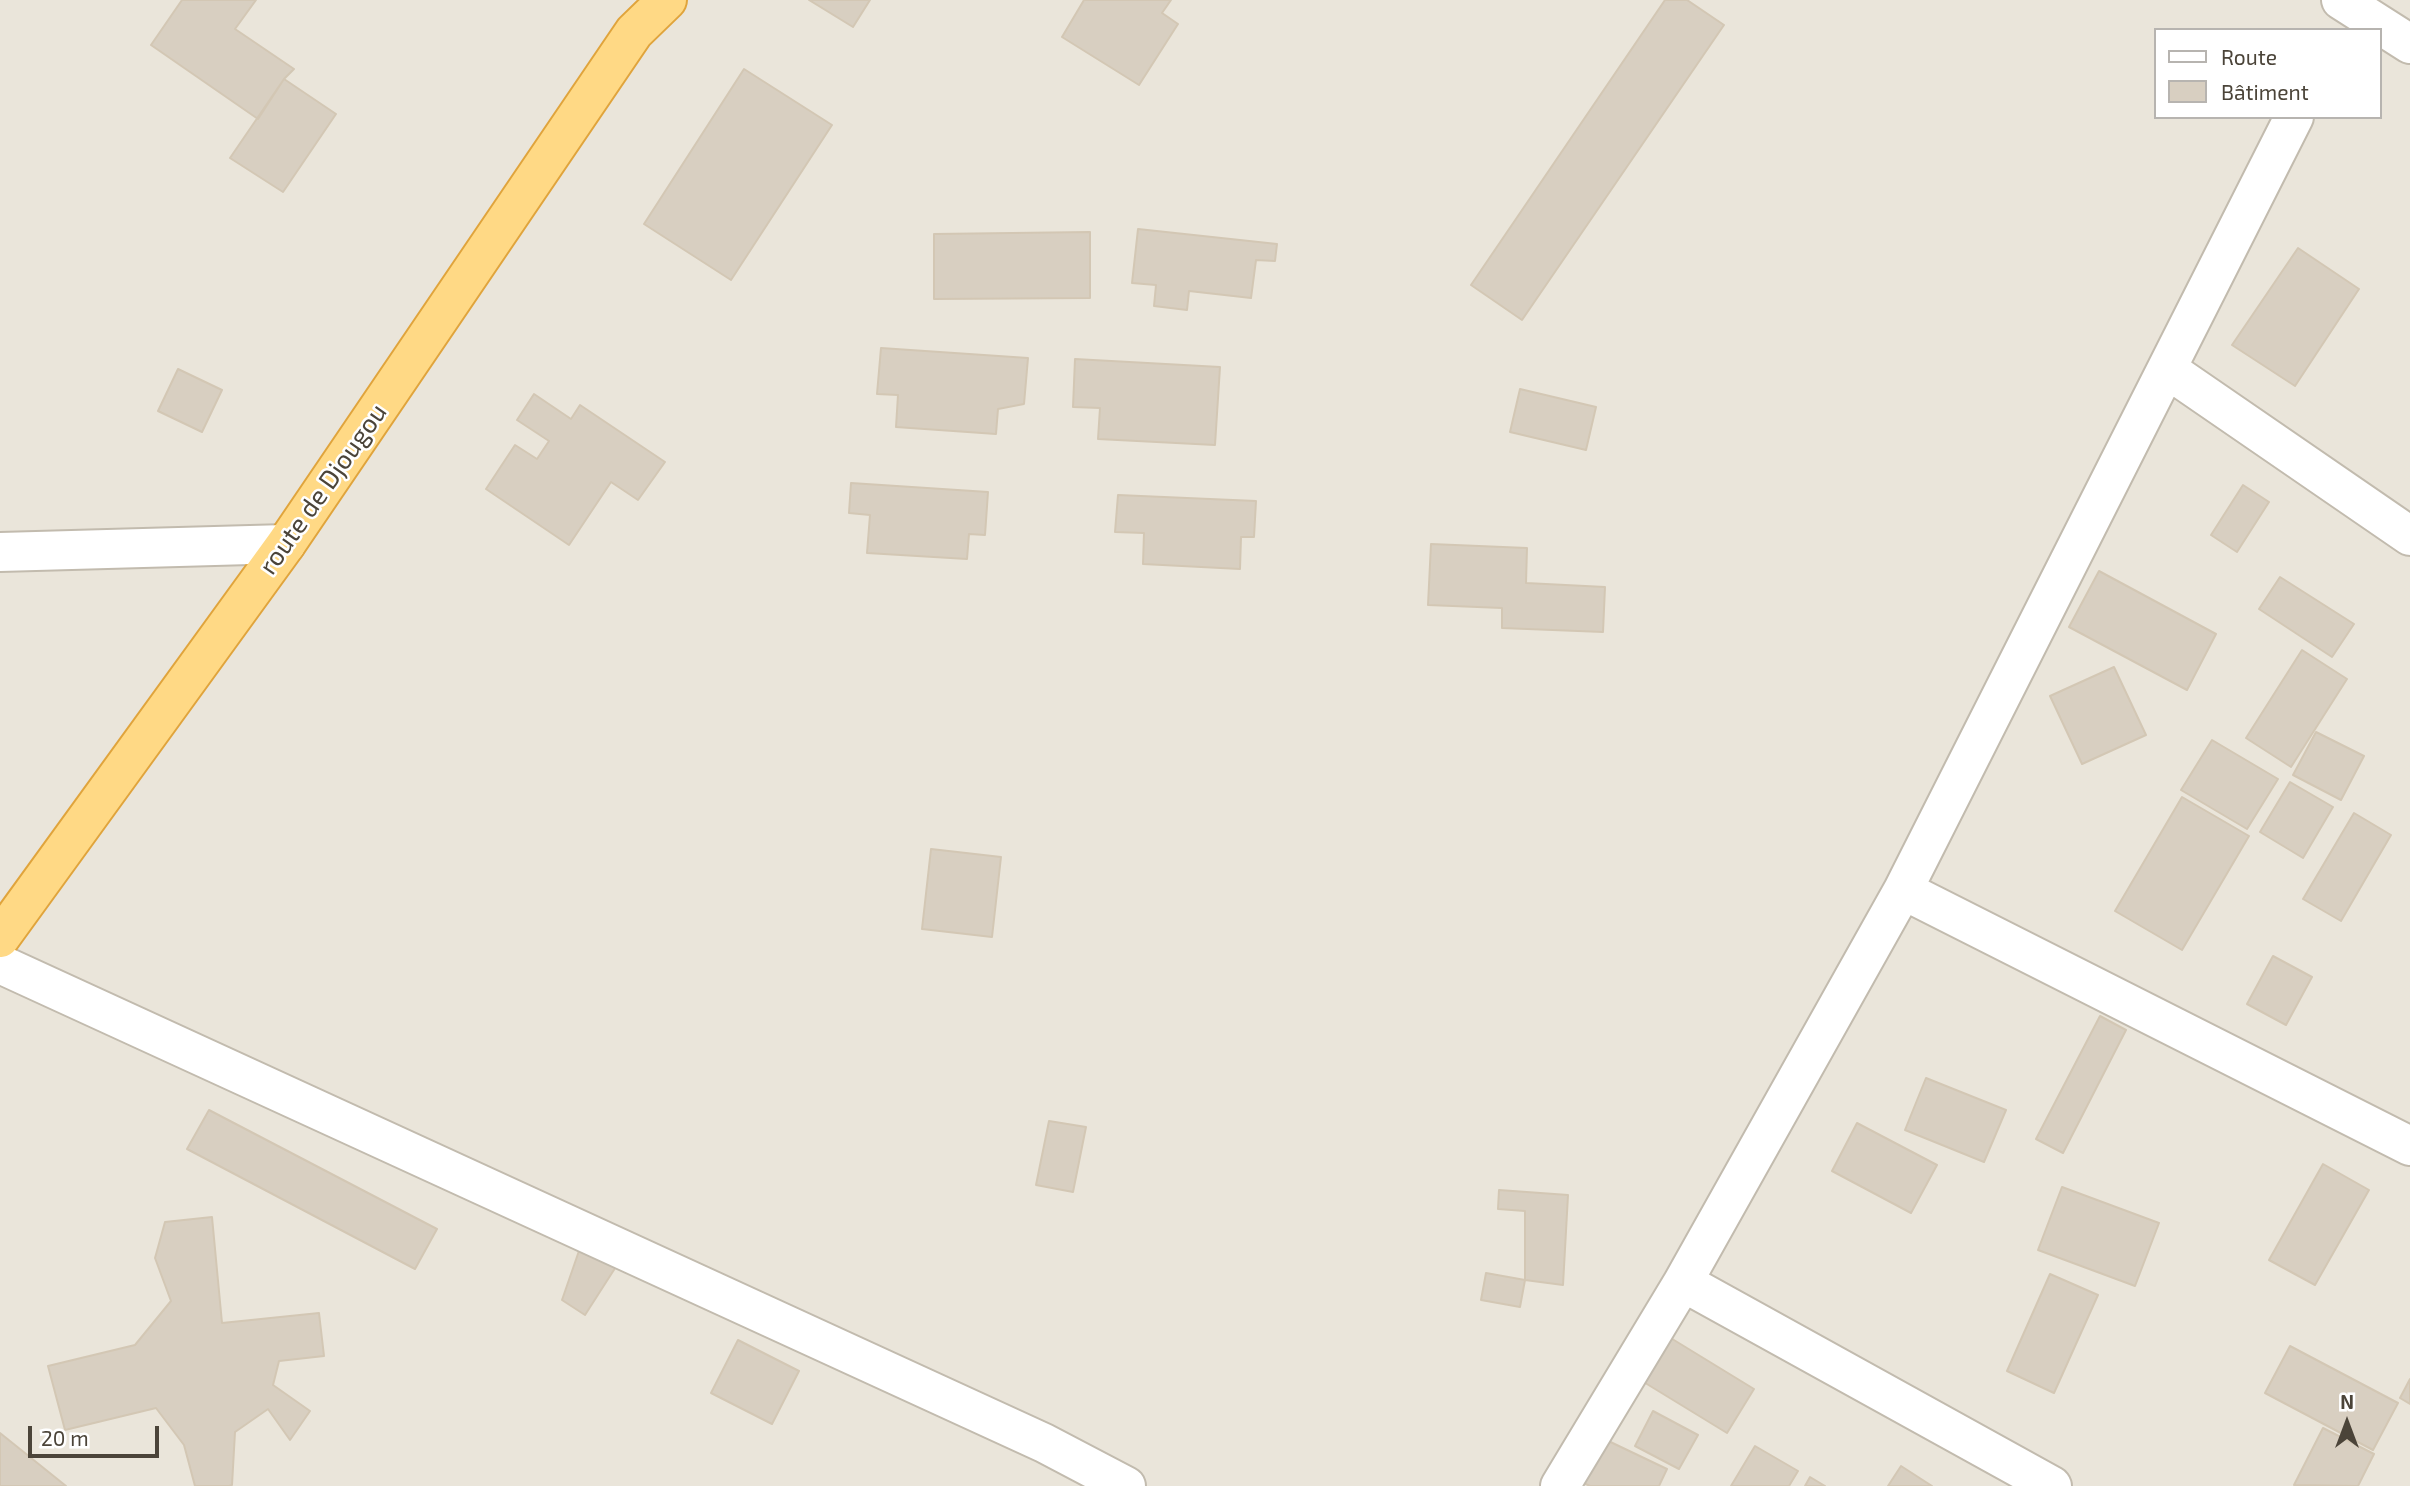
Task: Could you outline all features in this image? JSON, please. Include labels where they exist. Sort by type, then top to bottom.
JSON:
[{"type":"highway","name":"route de Djougou","points":[[0,938],[286,544],[639,16],[667,0]]},
{"type":"street","points":[[2343,12],[2376,28]]},
{"type":"street","points":[[2382,31],[2410,44]]},
{"type":"street","points":[[1560,1486],[1684,1282],[1903,890],[2293,119]]},
{"type":"street","points":[[2167,369],[2410,536]]},
{"type":"street","points":[[0,552],[286,544]]},
{"type":"street","points":[[1903,890],[2410,1146]]},
{"type":"street","points":[[0,964],[1032,1437],[1126,1486]]},
{"type":"street","points":[[1684,1282],[2052,1486]]},
{"type":"shaded area","points":[[0,0],[2410,0],[2410,1486],[0,1486]]},
{"type":"building","points":[[182,0],[256,0],[235,29],[294,69],[284,79],[258,119],[151,45]]},
{"type":"building","points":[[809,0],[870,0],[853,27]]},
{"type":"building","points":[[1084,0],[1171,0],[1162,13],[1178,24],[1139,85],[1062,37]]},
{"type":"building","points":[[1665,0],[1687,0],[1724,25],[1522,320],[1471,285]]},
{"type":"building","points":[[744,69],[832,125],[731,280],[644,224]]},
{"type":"building","points":[[284,79],[336,114],[283,192],[230,158]]},
{"type":"building","points":[[1138,229],[1277,244],[1275,261],[1256,260],[1251,298],[1189,291],[1187,310],[1154,306],[1156,285],[1132,283]]},
{"type":"building","points":[[1090,232],[1090,298],[934,299],[934,234]]},
{"type":"building","points":[[2298,248],[2359,289],[2295,386],[2232,345]]},
{"type":"building","points":[[881,348],[1028,358],[1024,404],[998,409],[996,434],[896,427],[898,395],[877,394]]},
{"type":"building","points":[[1075,359],[1220,367],[1215,445],[1098,439],[1100,408],[1073,407]]},
{"type":"building","points":[[178,369],[222,390],[202,432],[158,411]]},
{"type":"building","points":[[1520,389],[1596,407],[1586,450],[1510,432]]},
{"type":"building","points":[[534,394],[571,419],[580,405],[665,462],[638,500],[611,482],[569,545],[486,489],[515,445],[537,459],[549,441],[517,420]]},
{"type":"building","points":[[851,483],[988,492],[985,535],[969,534],[967,559],[867,553],[870,515],[849,513]]},
{"type":"building","points":[[2243,485],[2269,502],[2237,552],[2211,535]]},
{"type":"building","points":[[1118,495],[1256,501],[1254,537],[1241,537],[1240,569],[1143,564],[1144,533],[1115,532]]},
{"type":"building","points":[[1431,544],[1527,548],[1526,583],[1605,587],[1603,632],[1502,628],[1502,608],[1428,605]]},
{"type":"building","points":[[2099,571],[2216,634],[2187,690],[2069,627]]},
{"type":"building","points":[[2280,577],[2354,624],[2332,657],[2259,609]]},
{"type":"building","points":[[2302,650],[2347,679],[2291,767],[2246,738]]},
{"type":"building","points":[[2114,667],[2146,735],[2082,764],[2050,696]]},
{"type":"building","points":[[2316,732],[2364,756],[2341,800],[2293,775]]},
{"type":"building","points":[[2212,740],[2278,779],[2247,829],[2181,790]]},
{"type":"building","points":[[2290,782],[2333,807],[2303,858],[2260,832]]},
{"type":"building","points":[[2182,797],[2249,836],[2182,950],[2115,911]]},
{"type":"building","points":[[2354,813],[2391,835],[2341,921],[2303,899]]},
{"type":"building","points":[[931,849],[1001,857],[992,937],[922,929]]},
{"type":"building","points":[[2273,956],[2312,977],[2286,1025],[2247,1004]]},
{"type":"building","points":[[2100,1016],[2126,1030],[2063,1153],[2036,1139]]},
{"type":"building","points":[[1926,1078],[2006,1110],[1984,1162],[1905,1130]]},
{"type":"building","points":[[209,1110],[437,1229],[415,1269],[187,1149]]},
{"type":"building","points":[[1049,1121],[1086,1127],[1073,1192],[1036,1185]]},
{"type":"building","points":[[1857,1123],[1937,1165],[1911,1213],[1832,1171]]},
{"type":"building","points":[[2323,1164],[2369,1190],[2315,1285],[2269,1260]]},
{"type":"building","points":[[2062,1187],[2159,1223],[2135,1286],[2038,1250]]},
{"type":"building","points":[[1499,1190],[1568,1195],[1563,1285],[1525,1280],[1525,1211],[1498,1209]]},
{"type":"building","points":[[212,1217],[222,1323],[319,1313],[324,1356],[279,1361],[273,1385],[310,1411],[290,1440],[268,1409],[235,1432],[232,1485],[195,1486],[184,1445],[156,1408],[65,1430],[48,1366],[135,1345],[171,1301],[155,1258],[165,1222]]},
{"type":"building","points":[[580,1248],[619,1262],[585,1315],[562,1300]]},
{"type":"building","points":[[1486,1273],[1525,1280],[1520,1307],[1481,1300]]},
{"type":"building","points":[[2050,1274],[2098,1295],[2054,1393],[2007,1371]]},
{"type":"building","points":[[1669,1337],[1754,1389],[1727,1433],[1642,1381]]},
{"type":"building","points":[[738,1340],[799,1371],[772,1424],[711,1393]]},
{"type":"building","points":[[2290,1346],[2398,1403],[2373,1450],[2265,1393]]},
{"type":"building","points":[[2410,1379],[2410,1404],[2400,1398]]},
{"type":"building","points":[[1653,1411],[1698,1435],[1679,1469],[1635,1446]]},
{"type":"building","points":[[2323,1428],[2374,1454],[2358,1486],[2294,1485]]},
{"type":"building","points":[[0,1433],[66,1486],[0,1486]]},
{"type":"building","points":[[1600,1437],[1667,1469],[1659,1486],[1590,1486],[1579,1481]]},
{"type":"building","points":[[1755,1446],[1798,1471],[1789,1486],[1731,1486]]},
{"type":"building","points":[[1901,1466],[1932,1486],[1888,1486]]},
{"type":"building","points":[[1810,1477],[1825,1486],[1805,1486]]}]
